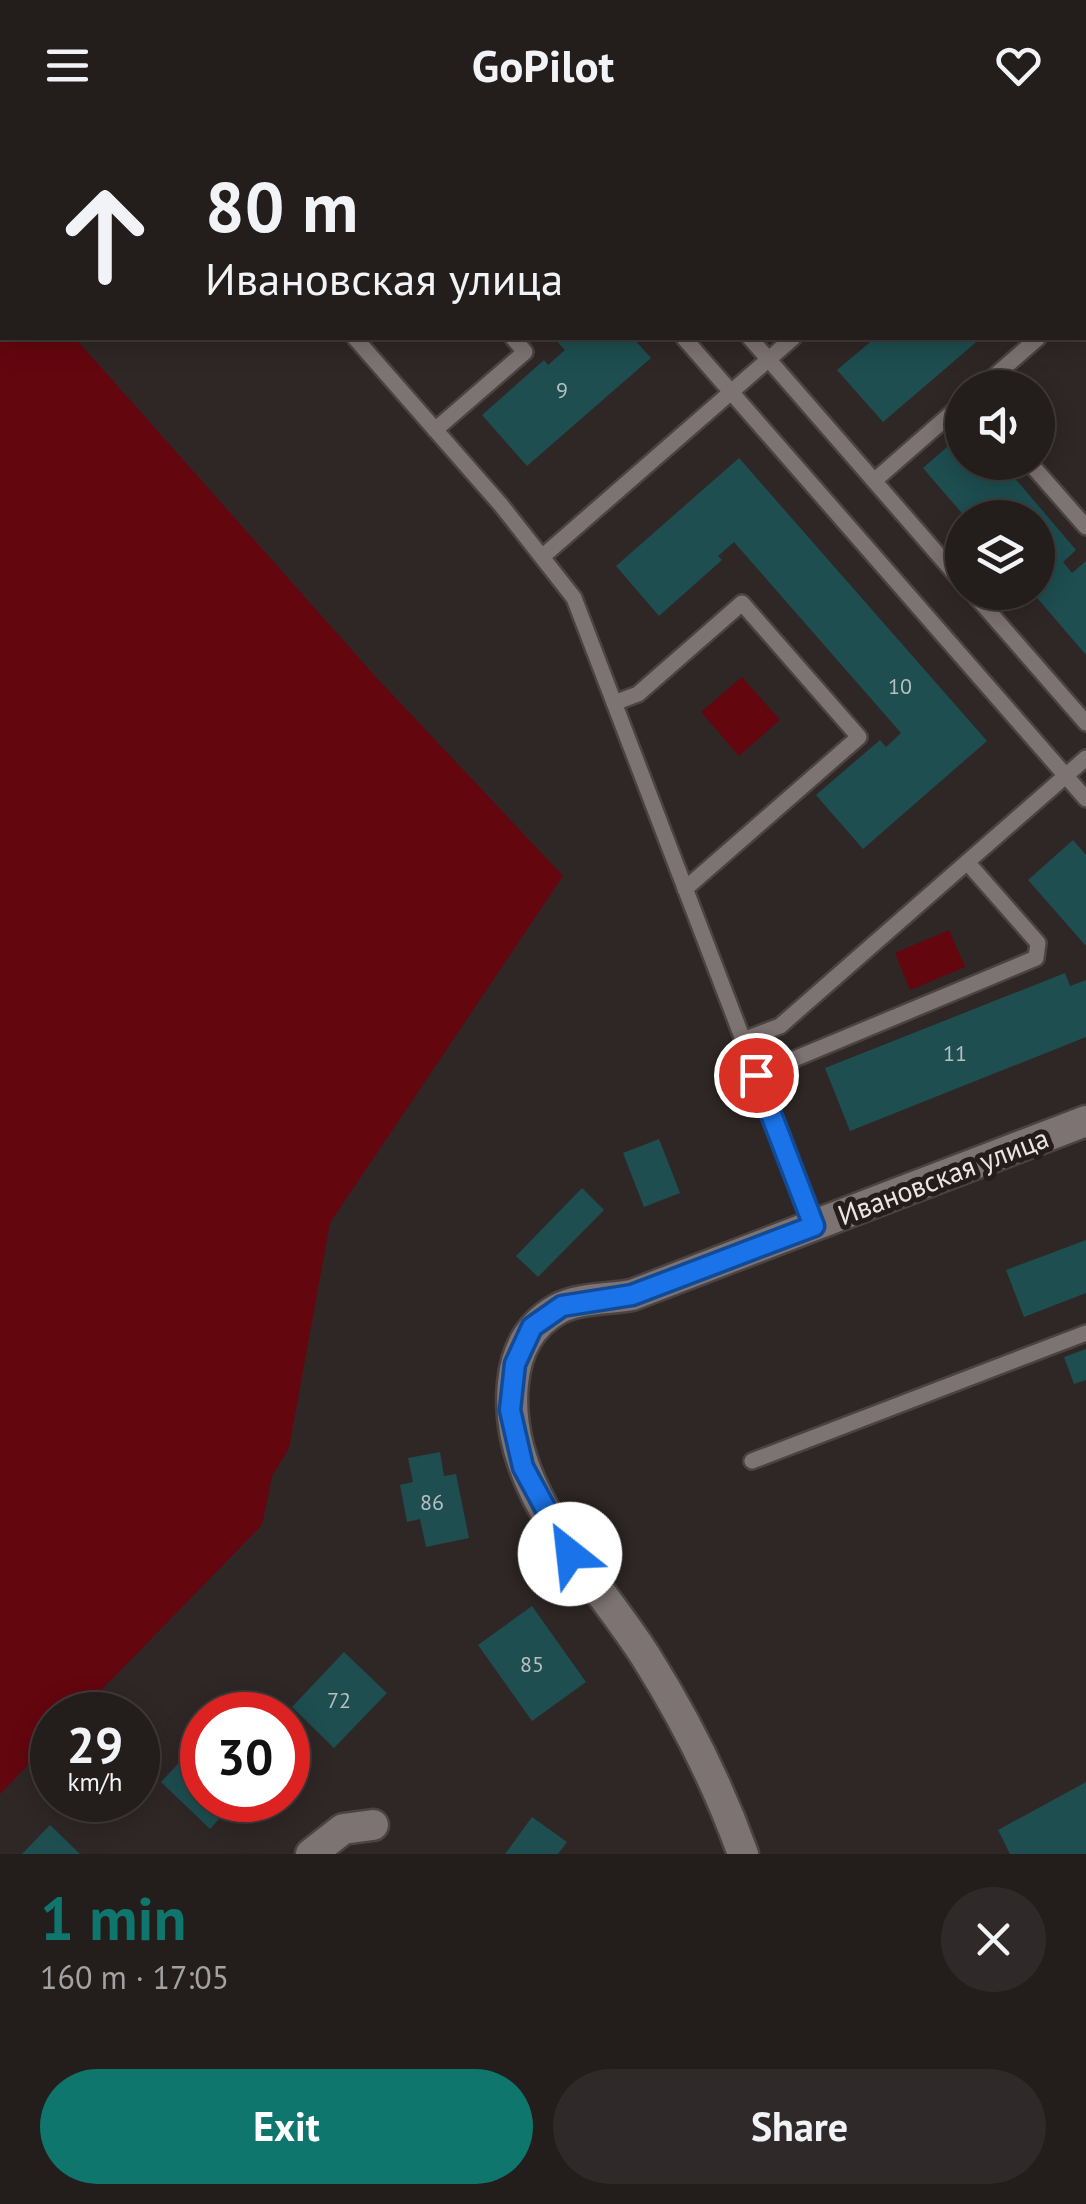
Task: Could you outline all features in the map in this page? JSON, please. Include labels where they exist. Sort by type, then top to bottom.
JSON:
[{"type":"street","name":"Ивановская улица","points":[[743,1854],[685,1720],[635,1640],[570,1554],[523,1467],[510,1410],[515,1364],[532,1327],[562,1306],[632,1295],[1086,1121]]},
{"type":"street","points":[[311,1854],[343,1830],[373,1825]]},
{"type":"lane","points":[[357,340],[574,598],[814,1226]]},
{"type":"lane","points":[[436,430],[525,352],[515,340]]},
{"type":"lane","points":[[686,340],[1086,799]]},
{"type":"lane","points":[[752,340],[945,562]]},
{"type":"lane","points":[[542,557],[792,340]]},
{"type":"lane","points":[[1002,370],[1036,340]]},
{"type":"lane","points":[[874,481],[945,419]]},
{"type":"lane","points":[[1045,480],[1086,527]]},
{"type":"lane","points":[[614,703],[638,694],[742,604],[859,737],[685,889]]},
{"type":"lane","points":[[988,610],[1086,723]]},
{"type":"lane","points":[[743,1040],[780,1026],[1086,758]]},
{"type":"lane","points":[[756,1075],[1036,958],[1038,943],[967,862]]},
{"type":"lane","points":[[752,1460],[1086,1333]]},
{"type":"shaded area","points":[[0,340],[77,340],[375,676],[563,876],[330,1223],[289,1448],[272,1476],[262,1525],[99,1692],[30,1692],[30,1763],[0,1794]]},
{"type":"shaded area","points":[[742,677],[780,720],[739,756],[701,712]]},
{"type":"shaded area","points":[[949,930],[965,967],[910,990],[895,953]]},
{"type":"building","points":[[556,340],[635,340],[651,358],[527,466],[482,415],[544,360],[548,365],[565,350]]},
{"type":"building","points":[[873,340],[979,340],[883,422],[837,370]]},
{"type":"building","points":[[945,449],[945,480],[1016,480],[1033,500],[951,500],[923,468]]},
{"type":"building","points":[[739,458],[987,741],[863,849],[816,795],[880,740],[886,747],[901,733],[734,542],[718,556],[722,560],[659,616],[616,566]]},
{"type":"building","points":[[1055,525],[1076,550],[1063,562],[1072,573],[1086,561],[1086,655],[1047,610],[1055,610]]},
{"type":"building","points":[[1073,840],[1086,855],[1086,946],[1028,880]]},
{"type":"building","points":[[1065,973],[1070,986],[1086,980],[1086,1037],[850,1131],[825,1068]]},
{"type":"building","points":[[659,1139],[680,1193],[644,1207],[623,1153]]},
{"type":"building","points":[[582,1188],[604,1210],[538,1277],[516,1256]]},
{"type":"building","points":[[1086,1240],[1086,1293],[1024,1317],[1006,1270]]},
{"type":"building","points":[[1086,1349],[1086,1380],[1074,1384],[1064,1357]]},
{"type":"building","points":[[440,1452],[444,1476],[456,1474],[469,1538],[426,1547],[420,1519],[407,1522],[400,1485],[413,1482],[408,1458]]},
{"type":"building","points":[[532,1606],[586,1682],[532,1721],[478,1645]]},
{"type":"building","points":[[344,1652],[387,1693],[334,1748],[310,1725],[310,1692],[306,1692]]},
{"type":"building","points":[[180,1762],[180,1800],[161,1782]]},
{"type":"building","points":[[1086,1782],[1086,1854],[1010,1854],[998,1830]]},
{"type":"building","points":[[532,1817],[567,1842],[558,1854],[505,1854]]},
{"type":"building","points":[[50,1825],[80,1854],[22,1854]]},
{"type":"route","points":[[570,1554],[523,1467],[510,1410],[515,1364],[532,1327],[562,1306],[632,1295],[814,1226],[756,1075]]}]
